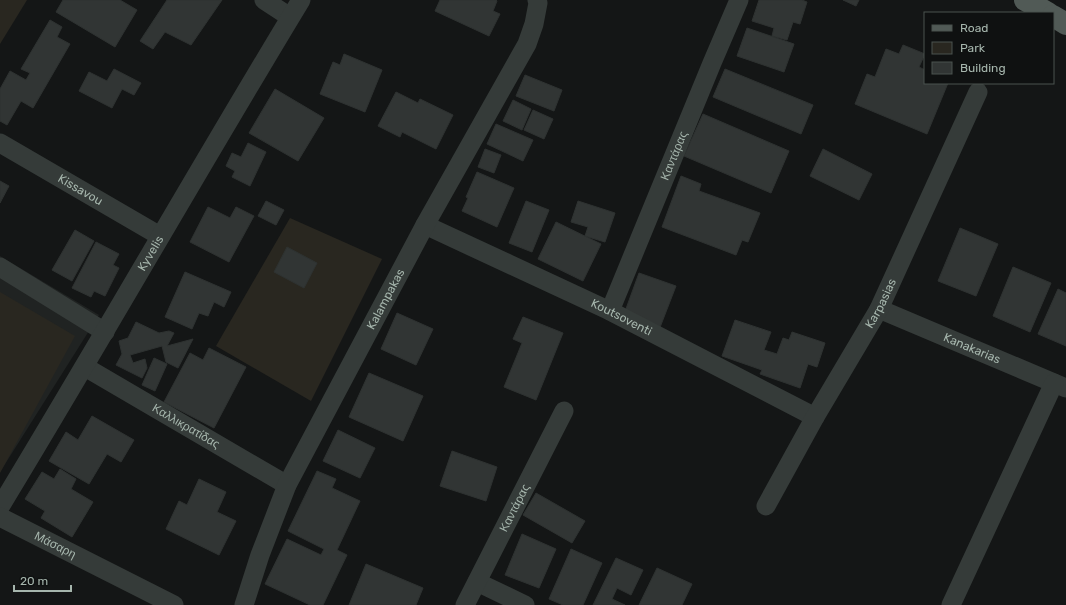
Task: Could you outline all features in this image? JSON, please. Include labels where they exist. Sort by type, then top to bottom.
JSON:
[{"type":"main road","points":[[1026,0],[1046,12]]},
{"type":"main road","points":[[1054,17],[1066,24]]},
{"type":"street","points":[[264,0],[290,17]]},
{"type":"street","name":"Kyvelis","points":[[0,508],[85,367],[160,236],[301,0]]},
{"type":"street","name":"Kalampakas","points":[[244,605],[260,556],[287,485],[425,225],[527,44],[534,24],[538,3],[537,0]]},
{"type":"street","name":"Καντάρας","points":[[610,311],[739,0]]},
{"type":"street","name":"Karpasias","points":[[766,506],[815,417],[879,309],[978,92]]},
{"type":"street","name":"Kissavou","points":[[0,144],[160,236]]},
{"type":"street","name":"Koutsoventi","points":[[425,225],[610,311],[815,417]]},
{"type":"street","points":[[0,267],[105,332]]},
{"type":"street","name":"Kanakarias","points":[[879,309],[1060,386]]},
{"type":"street","name":"Καλλικρατίδας","points":[[85,367],[287,485]]},
{"type":"street","points":[[952,605],[1060,386]]},
{"type":"street","name":"Καντάρας","points":[[465,605],[564,411]]},
{"type":"street","name":"Μάσαρη","points":[[0,517],[174,605]]},
{"type":"street","points":[[477,582],[525,605]]},
{"type":"shaded area","points":[[0,256],[99,315],[0,472]]},
{"type":"green space","points":[[0,0],[27,0],[0,44]]},
{"type":"green space","points":[[290,218],[382,259],[311,401],[216,346]]},
{"type":"green space","points":[[0,292],[75,336],[0,473]]},
{"type":"building","points":[[63,0],[120,0],[137,10],[115,47],[56,12]]},
{"type":"building","points":[[167,0],[222,0],[191,45],[165,32],[153,49],[140,41]]},
{"type":"building","points":[[440,0],[496,0],[497,1],[493,11],[500,14],[489,36],[435,11]]},
{"type":"building","points":[[759,0],[802,0],[807,2],[800,24],[793,22],[787,40],[772,36],[774,28],[752,21]]},
{"type":"building","points":[[843,0],[859,0],[856,6]]},
{"type":"building","points":[[50,20],[62,27],[57,37],[70,44],[33,108],[21,101],[7,125],[0,121],[0,89],[10,71],[26,80],[30,73],[21,69]]},
{"type":"building","points":[[747,28],[794,44],[784,72],[737,56]]},
{"type":"building","points":[[903,45],[924,54],[919,67],[924,70],[924,84],[948,84],[927,134],[855,104],[867,74],[875,77],[886,49],[899,54]]},
{"type":"building","points":[[344,54],[382,70],[365,112],[320,94],[333,62],[340,65]]},
{"type":"building","points":[[114,69],[141,83],[134,95],[122,89],[112,108],[79,91],[89,72],[107,81]]},
{"type":"building","points":[[725,69],[813,105],[801,134],[713,97]]},
{"type":"building","points":[[525,75],[562,90],[554,111],[516,96]]},
{"type":"building","points":[[275,89],[324,118],[298,161],[249,133]]},
{"type":"building","points":[[396,92],[418,103],[420,99],[453,115],[436,149],[402,132],[400,137],[378,126]]},
{"type":"building","points":[[513,100],[531,109],[522,130],[503,121]]},
{"type":"building","points":[[533,110],[553,119],[544,139],[524,130]]},
{"type":"building","points":[[703,114],[789,151],[771,193],[684,156]]},
{"type":"building","points":[[496,124],[533,140],[523,161],[487,144]]},
{"type":"building","points":[[248,143],[266,152],[250,186],[232,177],[235,171],[226,166],[232,153],[241,157]]},
{"type":"building","points":[[485,149],[501,155],[494,173],[478,167]]},
{"type":"building","points":[[823,149],[872,174],[859,200],[810,176]]},
{"type":"building","points":[[477,172],[514,188],[497,227],[462,211],[468,198],[466,197]]},
{"type":"building","points":[[681,176],[701,184],[699,191],[760,213],[748,242],[742,240],[736,255],[662,227]]},
{"type":"building","points":[[0,181],[9,186],[0,203]]},
{"type":"building","points":[[266,201],[284,210],[276,225],[258,216]]},
{"type":"building","points":[[526,201],[549,210],[532,252],[509,243]]},
{"type":"building","points":[[578,201],[615,213],[605,242],[585,236],[588,227],[571,222]]},
{"type":"building","points":[[208,207],[230,218],[236,207],[254,216],[229,262],[190,242]]},
{"type":"building","points":[[556,222],[601,244],[583,281],[538,259]]},
{"type":"building","points":[[960,228],[998,244],[976,296],[938,281]]},
{"type":"building","points":[[75,230],[94,241],[72,281],[52,270]]},
{"type":"building","points":[[96,242],[119,254],[113,265],[119,268],[105,296],[94,291],[91,297],[72,288]]},
{"type":"building","points":[[287,247],[317,263],[304,288],[274,272]]},
{"type":"building","points":[[1013,267],[1051,283],[1030,332],[993,316]]},
{"type":"building","points":[[185,272],[231,292],[224,307],[214,302],[208,316],[199,313],[192,329],[165,317]]},
{"type":"building","points":[[639,273],[676,286],[659,330],[623,317]]},
{"type":"building","points":[[1058,289],[1066,293],[1066,346],[1038,334]]},
{"type":"building","points":[[397,313],[433,329],[416,365],[381,349]]},
{"type":"building","points":[[523,317],[563,333],[536,400],[504,387],[522,343],[513,339]]},
{"type":"building","points":[[735,320],[771,332],[764,350],[777,354],[783,338],[789,340],[792,332],[825,343],[817,367],[808,364],[800,388],[760,374],[762,370],[722,356]]},
{"type":"building","points":[[136,322],[159,333],[169,331],[174,333],[167,346],[193,339],[178,368],[166,362],[162,346],[130,355],[133,363],[145,359],[147,368],[142,378],[116,365],[122,354],[119,341],[128,338]]},
{"type":"building","points":[[209,348],[246,367],[214,428],[164,402],[190,353],[203,360]]},
{"type":"building","points":[[154,358],[167,364],[155,391],[142,385]]},
{"type":"building","points":[[369,373],[423,396],[403,441],[349,417]]},
{"type":"building","points":[[92,416],[134,440],[121,462],[107,454],[89,484],[49,461],[66,432],[78,440]]},
{"type":"building","points":[[338,430],[375,448],[360,478],[323,461]]},
{"type":"building","points":[[452,451],[497,467],[486,501],[440,486]]},
{"type":"building","points":[[60,469],[76,479],[71,489],[93,502],[72,537],[41,518],[45,511],[25,499],[42,472],[54,479]]},
{"type":"building","points":[[317,471],[336,479],[332,488],[360,501],[337,550],[347,555],[323,605],[310,605],[265,584],[287,539],[321,555],[324,549],[288,531]]},
{"type":"building","points":[[199,479],[226,492],[217,512],[236,521],[219,555],[166,529],[179,501],[187,505]]},
{"type":"building","points":[[536,493],[585,521],[572,543],[523,515]]},
{"type":"building","points":[[522,534],[556,549],[539,588],[505,575]]},
{"type":"building","points":[[571,549],[602,563],[583,605],[563,605],[549,599]]},
{"type":"building","points":[[616,558],[643,570],[631,595],[617,588],[612,599],[625,605],[593,605]]},
{"type":"building","points":[[366,564],[423,588],[416,605],[349,605]]},
{"type":"building","points":[[657,568],[692,584],[682,605],[639,605]]}]
